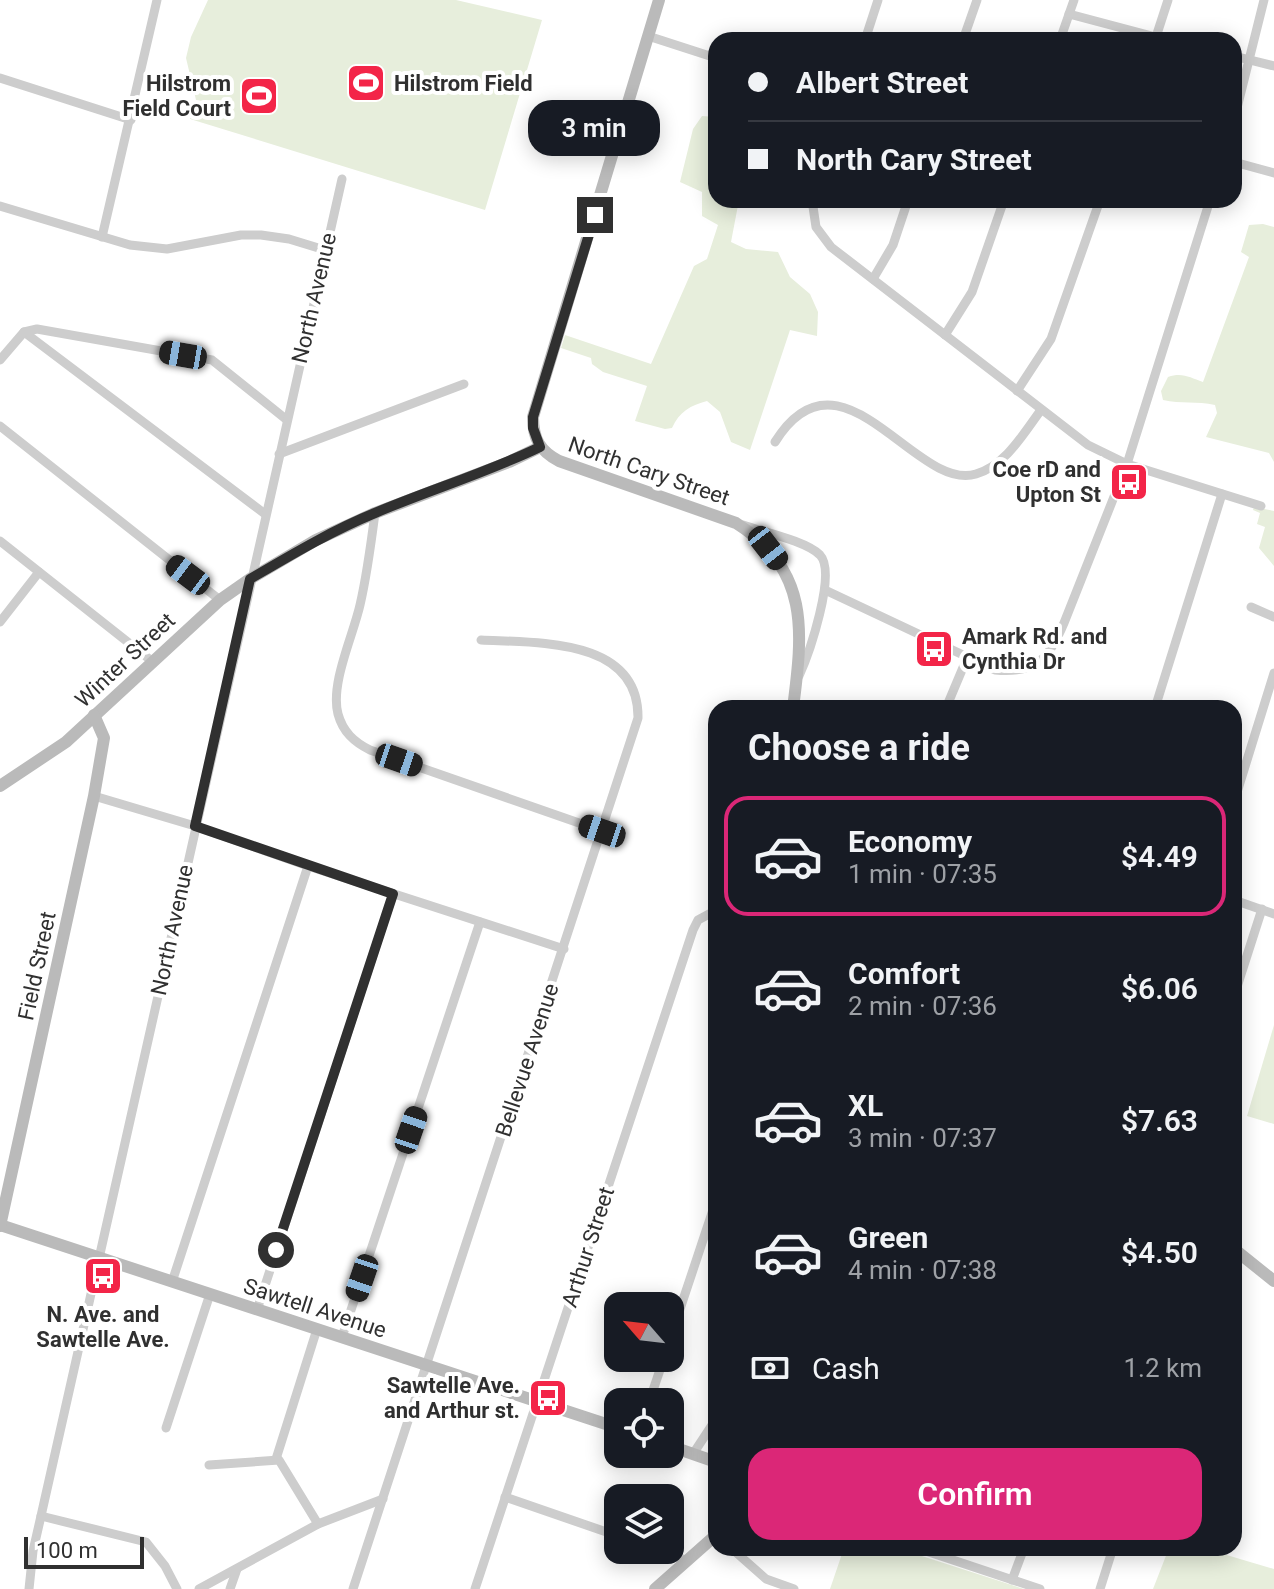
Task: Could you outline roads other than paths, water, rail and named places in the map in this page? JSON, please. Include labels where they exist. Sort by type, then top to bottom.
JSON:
[{"type":"street","name":"North Cary Street","points":[[659,0],[533,417],[533,428],[540,447],[559,461],[812,549],[822,557],[827,568],[825,590],[804,665],[796,682]]},
{"type":"street","points":[[868,32],[878,0]]},
{"type":"street","points":[[966,32],[977,0]]},
{"type":"street","points":[[1063,32],[1074,0]]},
{"type":"street","points":[[1158,32],[1168,0]]},
{"type":"street","points":[[1242,90],[1264,0]]},
{"type":"street","points":[[102,237],[131,120],[154,1]]},
{"type":"street","points":[[1069,14],[1132,32]]},
{"type":"street","points":[[648,36],[708,55]]},
{"type":"street","points":[[1242,58],[1274,66]]},
{"type":"street","points":[[0,78],[131,120]]},
{"type":"street","points":[[1242,164],[1274,173]]},
{"type":"street","name":"North Avenue","points":[[29,1589],[41,1516],[342,179]]},
{"type":"street","points":[[0,206],[130,245],[167,249],[241,235],[261,235],[289,239],[325,250]]},
{"type":"street","points":[[812,208],[822,236],[831,247],[1088,445],[1127,464],[1261,506]]},
{"type":"street","points":[[873,279],[893,245],[905,208]]},
{"type":"street","points":[[945,335],[972,292],[1001,208]]},
{"type":"street","points":[[1017,391],[1046,351],[1057,327],[1097,208]]},
{"type":"street","points":[[825,590],[995,670],[1016,672],[1031,668],[1043,659],[1060,634],[1127,464],[1207,208]]},
{"type":"street","points":[[0,360],[24,332],[37,329],[212,360],[287,420]]},
{"type":"street","points":[[24,332],[265,514]]},
{"type":"street","points":[[279,454],[464,384]]},
{"type":"street","points":[[775,442],[794,417],[808,409],[835,407],[878,424],[931,464],[953,474],[967,476],[1000,461],[1041,410]]},
{"type":"street","points":[[0,426],[220,600]]},
{"type":"street","name":"Winter Street","points":[[0,786],[66,742],[220,600],[250,579],[316,540],[375,513],[509,462],[540,447]]},
{"type":"street","points":[[1158,700],[1222,494]]},
{"type":"street","points":[[375,513],[360,604],[337,690],[338,714],[348,734],[357,744],[370,750],[602,831]]},
{"type":"street","name":"North Cary Street","points":[[736,523],[768,548],[793,587],[798,613],[794,700]]},
{"type":"street","points":[[0,541],[153,662]]},
{"type":"street","points":[[0,622],[39,572]]},
{"type":"street","points":[[1251,607],[1274,617]]},
{"type":"street","name":"Bellevue Avenue","points":[[353,1589],[638,718],[634,689],[616,668],[586,650],[564,645],[481,640]]},
{"type":"street","points":[[949,700],[967,658]]},
{"type":"street","points":[[1242,776],[1274,673]]},
{"type":"street","name":"Field Street","points":[[0,1225],[94,796],[104,738],[94,715]]},
{"type":"street","points":[[94,796],[195,826],[564,949]]},
{"type":"street","points":[[172,1282],[308,866]]},
{"type":"street","points":[[257,1310],[393,894]]},
{"type":"street","points":[[1242,903],[1274,914]]},
{"type":"street","points":[[1242,971],[1262,909]]},
{"type":"street","name":"Arthur Street","points":[[475,1589],[695,924],[708,915]]},
{"type":"street","points":[[342,1337],[480,922]]},
{"type":"street","name":"Sawtell Avenue","points":[[0,1225],[604,1423]]},
{"type":"street","points":[[684,1297],[708,1225]]},
{"type":"street","points":[[1242,1255],[1274,1281]]},
{"type":"street","points":[[166,1428],[210,1294]]},
{"type":"street","points":[[276,1459],[317,1329]]},
{"type":"street","points":[[693,1454],[708,1431]]},
{"type":"street","points":[[684,1451],[708,1459]]},
{"type":"street","points":[[209,1465],[276,1459],[283,1465],[318,1524]]},
{"type":"street","points":[[505,1497],[604,1531]]},
{"type":"street","points":[[199,1589],[318,1524],[383,1499]]},
{"type":"street","points":[[41,1516],[146,1542],[165,1566],[177,1589]]},
{"type":"street","points":[[655,1589],[708,1542]]},
{"type":"street","points":[[738,1556],[764,1584],[794,1589]]},
{"type":"street","points":[[941,1556],[1040,1589]]},
{"type":"street","points":[[1012,1580],[1021,1556]]},
{"type":"street","points":[[1100,1589],[1110,1556]]},
{"type":"street","points":[[684,1560],[688,1561]]},
{"type":"street","points":[[230,1589],[237,1569]]},
{"type":"place","name":"Hilstrom Field","points":[[366,83]]},
{"type":"place","name":"Hilstrom Field Court","points":[[259,96]]},
{"type":"place","name":"Coe rD and Upton St","points":[[1129,482]]},
{"type":"place","name":"Amark Rd. and Cynthia Dr","points":[[934,649]]},
{"type":"place","name":"N. Ave. and Sawtelle Ave.","points":[[103,1276]]},
{"type":"place","name":"Sawtelle Ave. and Arthur st.","points":[[548,1398]]}]
